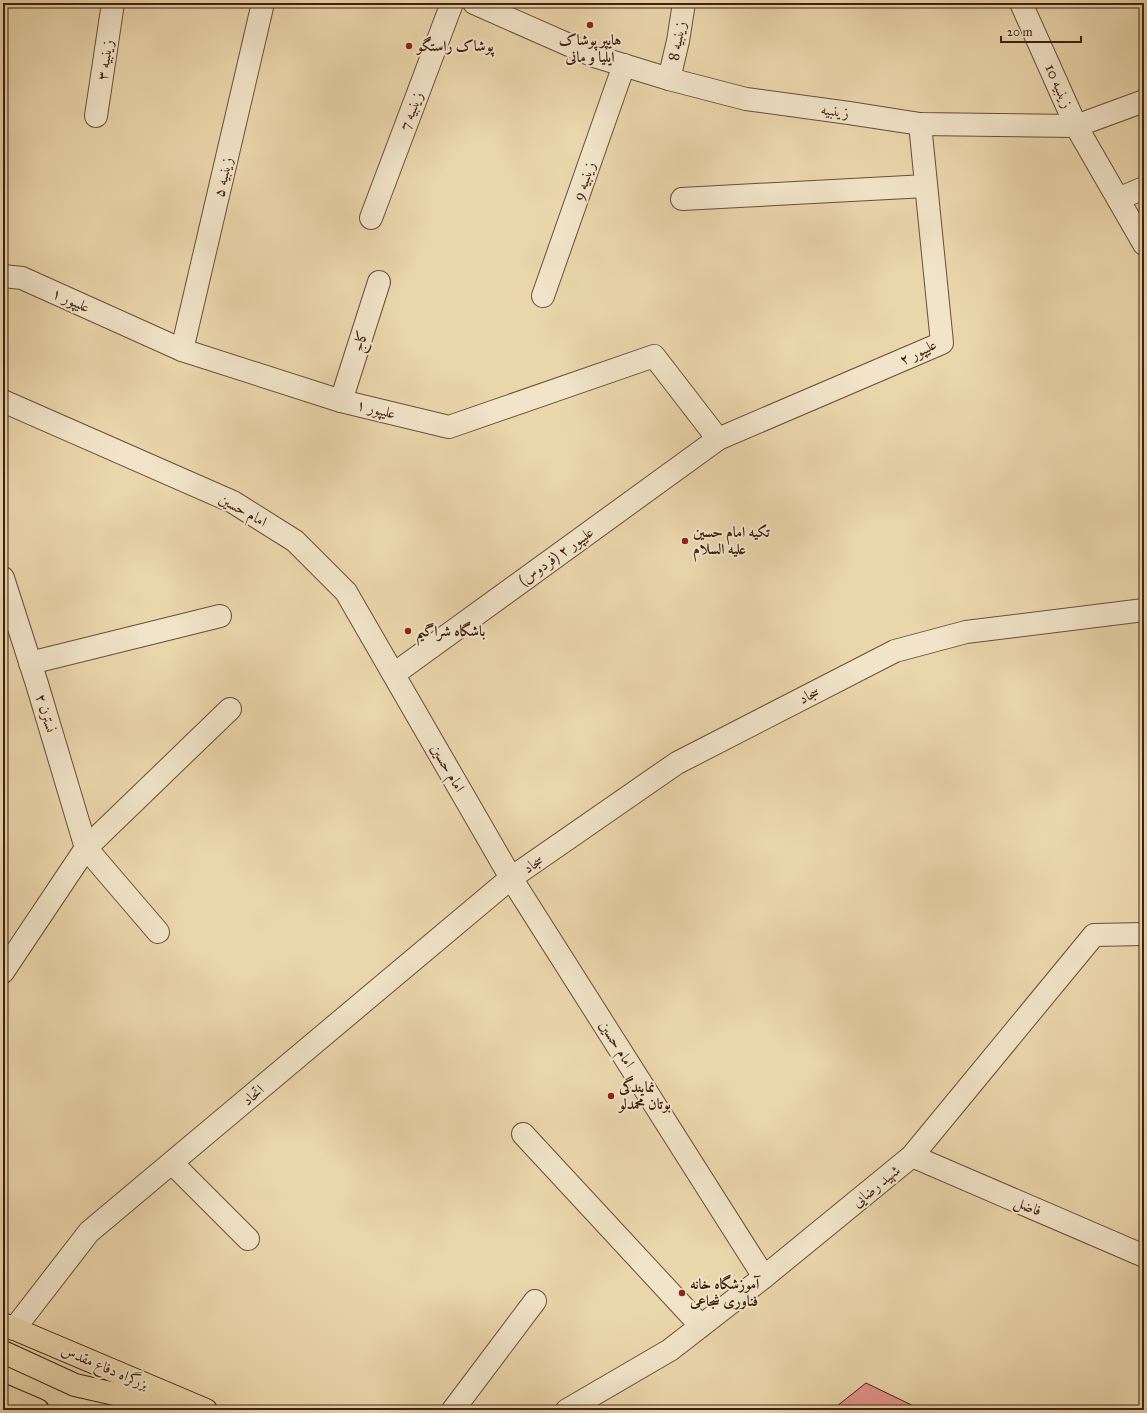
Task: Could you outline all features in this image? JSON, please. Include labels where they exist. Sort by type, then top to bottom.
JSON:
[{"type":"main road","name":"بزرگراه دفاع مقدس","points":[[9,1327],[206,1410]]},
{"type":"main road","points":[[3,1352],[74,1385],[185,1410]]},
{"type":"main road","points":[[3,1395],[38,1410]]},
{"type":"street","name":"زینبیه ۳","points":[[96,116],[113,3]]},
{"type":"street","name":"زینبیه ۵","points":[[182,350],[263,3]]},
{"type":"street","name":"زینبیه 7","points":[[370,218],[452,3]]},
{"type":"street","name":"زینبیه","points":[[474,3],[594,56],[669,79],[746,99],[920,124],[1076,126]]},
{"type":"street","name":"زینبیه 8","points":[[669,79],[678,41],[684,3]]},
{"type":"street","name":"زینبیه 10","points":[[1021,3],[1076,126]]},
{"type":"street","name":"زینبیه 9","points":[[543,296],[624,65]]},
{"type":"street","points":[[1144,101],[1076,126],[1144,244]]},
{"type":"street","name":"علیپور ۲","points":[[718,439],[942,343],[920,124]]},
{"type":"street","points":[[682,199],[926,186]]},
{"type":"street","points":[[1118,199],[1144,188]]},
{"type":"street","name":"علیپور ۱","points":[[3,276],[22,278],[182,350],[341,401],[449,427],[654,356],[718,439]]},
{"type":"street","name":"کاج","points":[[341,401],[379,282]]},
{"type":"street","name":"امام حسین","points":[[3,401],[233,502],[295,541],[346,592],[511,878],[764,1277]]},
{"type":"street","name":"علیپور ۲ (فردوس)","points":[[394,674],[718,439]]},
{"type":"street","name":"نسترن ۲","points":[[3,578],[86,848]]},
{"type":"street","name":"سجاد","points":[[511,878],[677,763],[895,651],[966,632],[1144,610]]},
{"type":"street","points":[[30,663],[220,616]]},
{"type":"street","points":[[3,972],[86,848],[230,709]]},
{"type":"street","points":[[86,848],[158,932]]},
{"type":"street","name":"اتحاد","points":[[9,1327],[90,1232],[511,878]]},
{"type":"street","name":"شهید رضایی","points":[[567,1410],[670,1350],[764,1277],[912,1156],[1094,935],[1144,934]]},
{"type":"street","points":[[523,1134],[701,1326]]},
{"type":"street","name":"فاضل","points":[[912,1156],[1144,1256]]},
{"type":"street","points":[[172,1163],[248,1239]]},
{"type":"street","points":[[453,1410],[535,1301]]},
{"type":"building","points":[[866,1383],[922,1410],[832,1410]]},
{"type":"place","name":"هایپر پوشاک ایلیا و مانی","points":[[590,25]]},
{"type":"place","name":"پوشاک راستگو","points":[[409,46]]},
{"type":"place","name":"تکیه امام حسین علیه السلام","points":[[685,541]]},
{"type":"place","name":"باشگاه شراگیم","points":[[408,631]]},
{"type":"place","name":"نمایندگی بوتان محمدلو","points":[[611,1096]]},
{"type":"place","name":"آموزشگاه خانه فناوری شجاعی","points":[[682,1293]]}]
